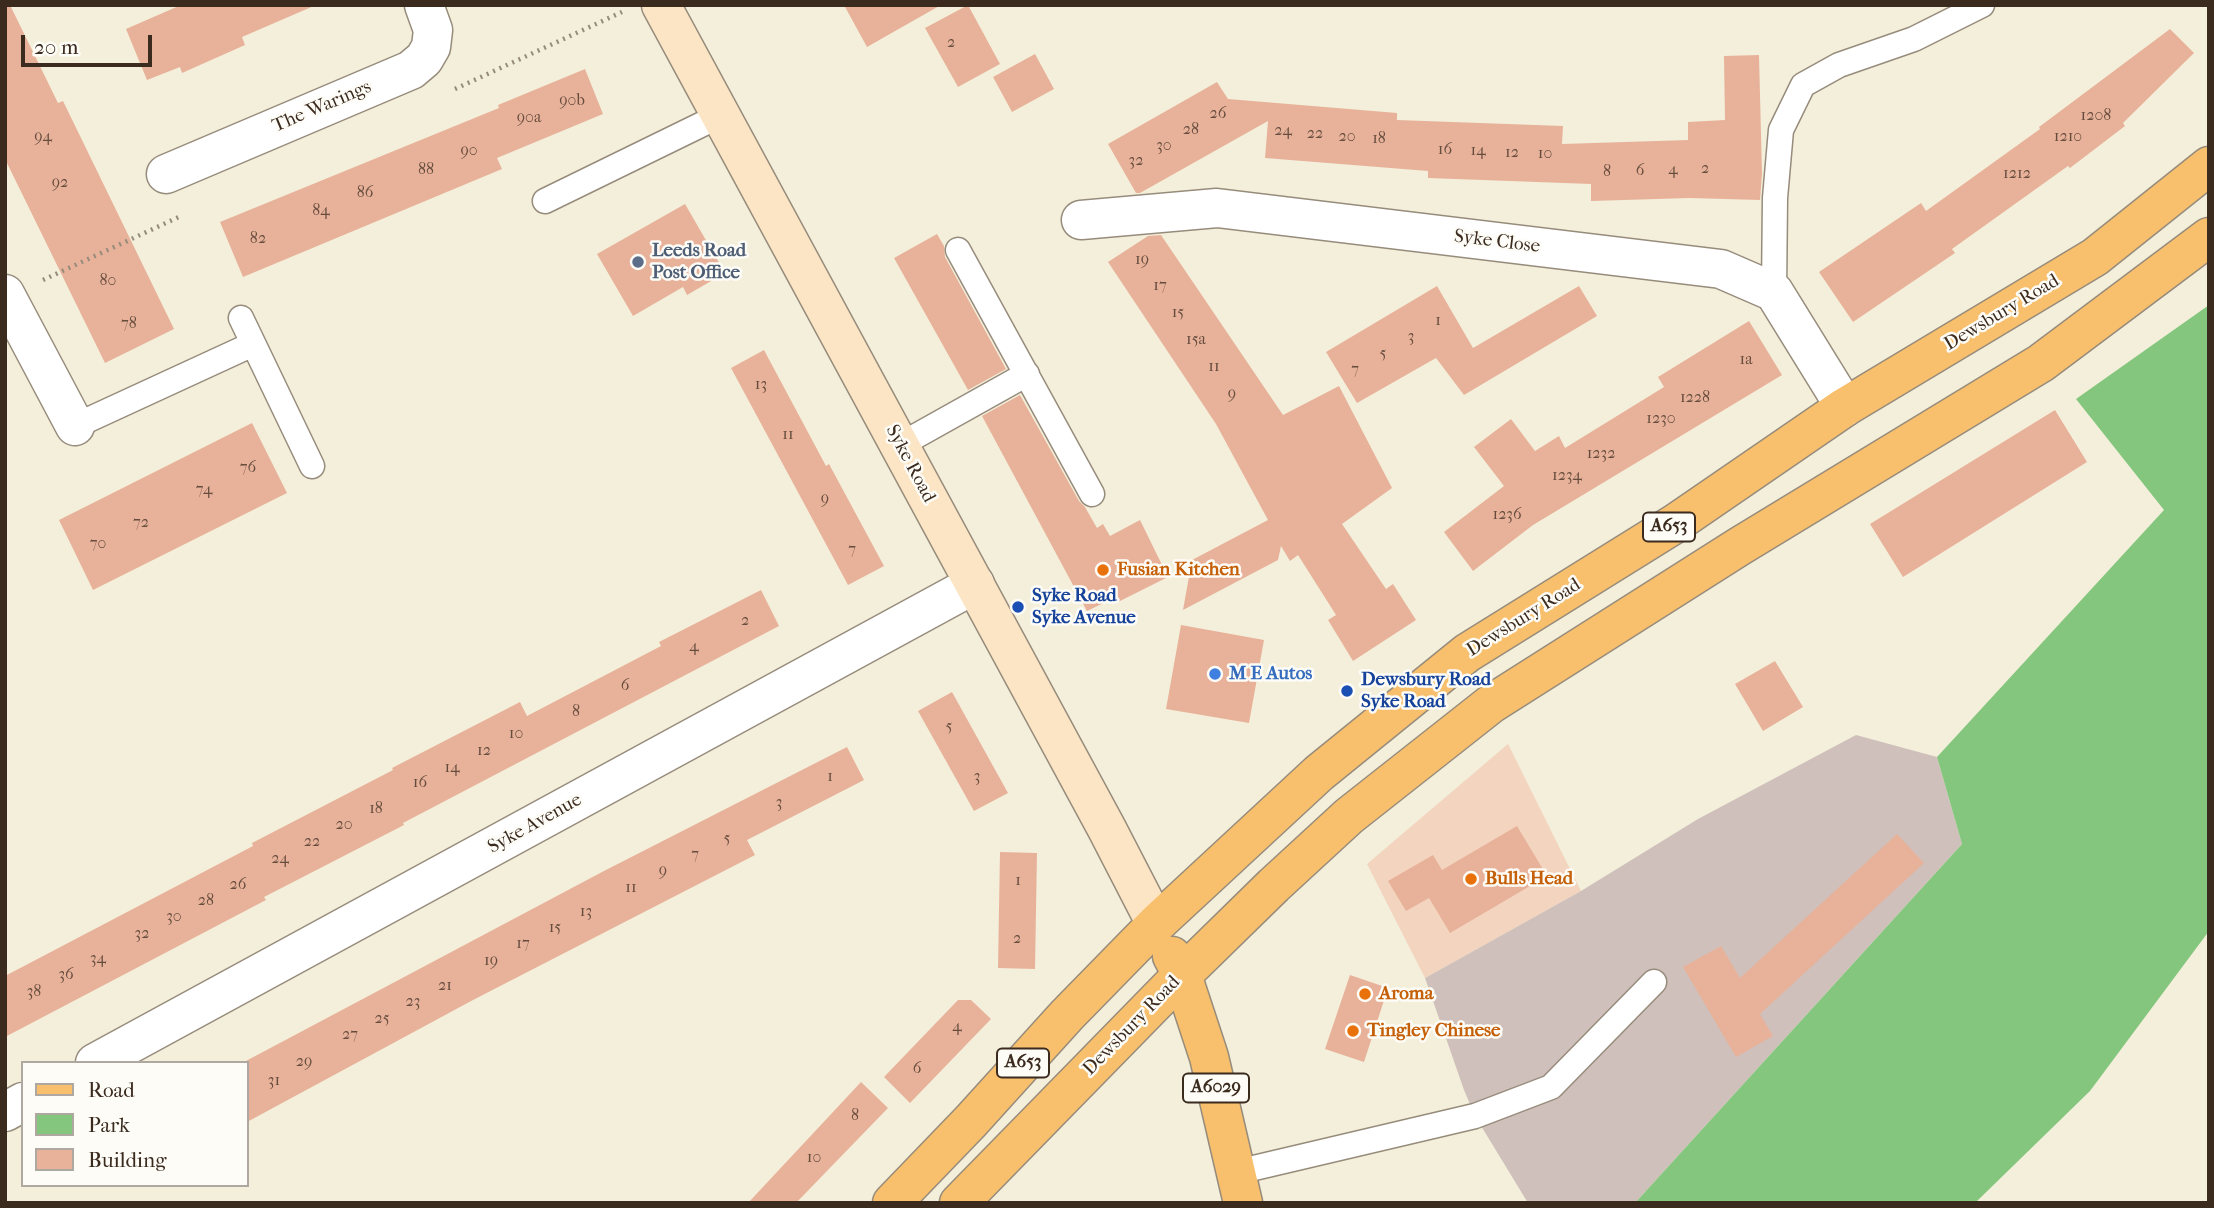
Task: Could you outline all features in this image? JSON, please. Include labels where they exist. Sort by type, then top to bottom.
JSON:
[{"type":"main road","name":"Dewsbury Road","points":[[892,1203],[1067,1015],[1156,924],[1319,773],[1467,653],[1676,523],[1845,407],[2095,257],[2209,166]]},
{"type":"main road","name":"Dewsbury Road","points":[[959,1203],[1274,885],[1349,817],[1491,704],[1751,539],[2042,363],[2209,237]]},
{"type":"main road","points":[[1156,924],[1182,975]]},
{"type":"main road","name":"A6029","points":[[1182,975],[1209,1057],[1240,1187]]},
{"type":"street","name":"The Warings","points":[[166,174],[411,70],[424,59],[431,47],[433,30],[424,5]]},
{"type":"street","name":"Syke Road","points":[[661,5],[1156,924]]},
{"type":"street","name":"Syke Close","points":[[1081,220],[1217,208],[1721,269],[1774,292]]},
{"type":"street","points":[[1774,292],[1845,407]]},
{"type":"street","points":[[5,294],[75,426]]},
{"type":"street","name":"Syke Avenue","points":[[99,1061],[975,584]]},
{"type":"street","points":[[5,1112],[21,1103]]},
{"type":"lane","points":[[1774,292],[1775,198],[1780,130],[1803,85],[1839,65],[1914,39],[1982,5]]},
{"type":"lane","points":[[545,201],[721,115]]},
{"type":"lane","points":[[958,250],[1092,494]]},
{"type":"lane","points":[[241,318],[312,466]]},
{"type":"lane","points":[[75,426],[253,344]]},
{"type":"lane","points":[[900,445],[1027,374]]},
{"type":"lane","points":[[1240,1187],[1475,1116],[1551,1087],[1654,982]]},
{"type":"shaded area","points":[[1856,735],[1937,757],[1962,844],[1635,1203],[1528,1203],[1475,1116],[1425,978],[1581,891],[1698,819]]},
{"type":"shaded area","points":[[1508,744],[1581,891],[1425,978],[1367,864]]},
{"type":"green space","points":[[2209,305],[2209,931],[2090,1091],[1975,1203],[1635,1203],[1962,844],[1937,757],[2164,510],[2076,399]]},
{"type":"building","points":[[5,5],[10,5],[58,103],[63,101],[174,329],[105,363],[5,159]]},
{"type":"building","points":[[181,5],[316,5],[242,37],[245,45],[182,73],[180,67],[147,80],[126,29]]},
{"type":"building","points":[[844,5],[941,5],[867,47]]},
{"type":"building","points":[[968,5],[1000,64],[958,87],[925,28]]},
{"type":"building","points":[[2170,29],[2194,53],[2123,123],[2125,126],[2070,168],[2068,166],[1952,249],[1955,253],[1853,322],[1819,272],[1921,203],[1926,211],[2040,129],[2039,127]]},
{"type":"building","points":[[1035,54],[1054,89],[1012,112],[993,77]]},
{"type":"building","points":[[1759,55],[1762,174],[1760,200],[1690,198],[1591,201],[1591,184],[1428,178],[1428,171],[1265,158],[1268,121],[1136,193],[1108,144],[1217,82],[1228,99],[1397,113],[1397,120],[1563,126],[1562,144],[1688,140],[1688,122],[1725,120],[1724,56]]},
{"type":"building","points":[[585,69],[603,114],[497,158],[502,169],[243,277],[220,222],[499,108],[498,105]]},
{"type":"building","points":[[685,204],[725,273],[687,295],[683,287],[633,316],[597,254]]},
{"type":"building","points":[[937,234],[944,246],[945,257],[1006,369],[968,390],[894,258]]},
{"type":"building","points":[[1161,235],[1283,415],[1339,386],[1392,488],[1342,524],[1386,589],[1393,584],[1416,620],[1353,661],[1328,620],[1336,615],[1298,555],[1290,561],[1281,546],[1278,560],[1183,610],[1192,560],[1268,520],[1216,424],[1108,262],[1148,236]]},
{"type":"building","points":[[1437,286],[1473,348],[1579,286],[1597,316],[1464,395],[1436,358],[1357,403],[1326,352]]},
{"type":"building","points":[[1749,321],[1782,375],[1533,525],[1473,571],[1444,532],[1504,486],[1474,447],[1511,419],[1535,451],[1559,436],[1565,448],[1664,387],[1658,377]]},
{"type":"building","points":[[764,350],[826,466],[829,464],[884,566],[848,585],[731,368]]},
{"type":"building","points":[[1020,395],[1097,528],[1103,524],[1110,536],[1140,520],[1168,577],[1118,602],[1116,597],[1087,611],[982,416]]},
{"type":"building","points":[[2055,410],[2087,462],[1903,577],[1870,524]]},
{"type":"building","points":[[252,423],[287,493],[93,590],[59,520]]},
{"type":"building","points":[[761,590],[779,626],[403,823],[404,825],[264,897],[266,900],[5,1037],[5,976],[520,702],[527,716],[661,646],[659,642]]},
{"type":"building","name":"M E Autos","points":[[1181,625],[1264,640],[1249,723],[1166,709]]},
{"type":"building","points":[[1775,661],[1803,707],[1763,731],[1735,684]]},
{"type":"building","points":[[952,692],[1008,793],[974,811],[918,711]]},
{"type":"building","points":[[847,747],[864,780],[747,840],[755,855],[473,1000],[248,1121],[248,1061],[246,1061],[602,872]]},
{"type":"building","points":[[1517,826],[1547,876],[1450,933],[1429,898],[1406,911],[1388,881],[1433,855],[1442,870]]},
{"type":"building","points":[[1897,834],[1924,863],[1760,1014],[1773,1036],[1736,1057],[1683,967],[1721,946],[1740,978]]},
{"type":"building","points":[[1000,852],[1037,853],[1035,969],[998,968]]},
{"type":"building","name":"Tingley Chinese","points":[[1350,975],[1388,988],[1364,1062],[1325,1049]]},
{"type":"building","points":[[958,1000],[971,1000],[991,1019],[910,1103],[884,1077]]},
{"type":"building","points":[[861,1082],[888,1108],[796,1203],[748,1203]]},
{"type":"place","name":"Leeds Road Post Office","points":[[638,262]]},
{"type":"place","name":"Fusian Kitchen","points":[[1103,570]]},
{"type":"place","name":"Syke Road Syke Avenue","points":[[1018,607]]},
{"type":"place","name":"M E Autos","points":[[1215,674]]},
{"type":"place","name":"Dewsbury Road Syke Road","points":[[1347,691]]},
{"type":"place","name":"Bulls Head","points":[[1471,879]]},
{"type":"place","name":"Aroma","points":[[1365,994]]},
{"type":"place","name":"Tingley Chinese","points":[[1353,1031]]}]
